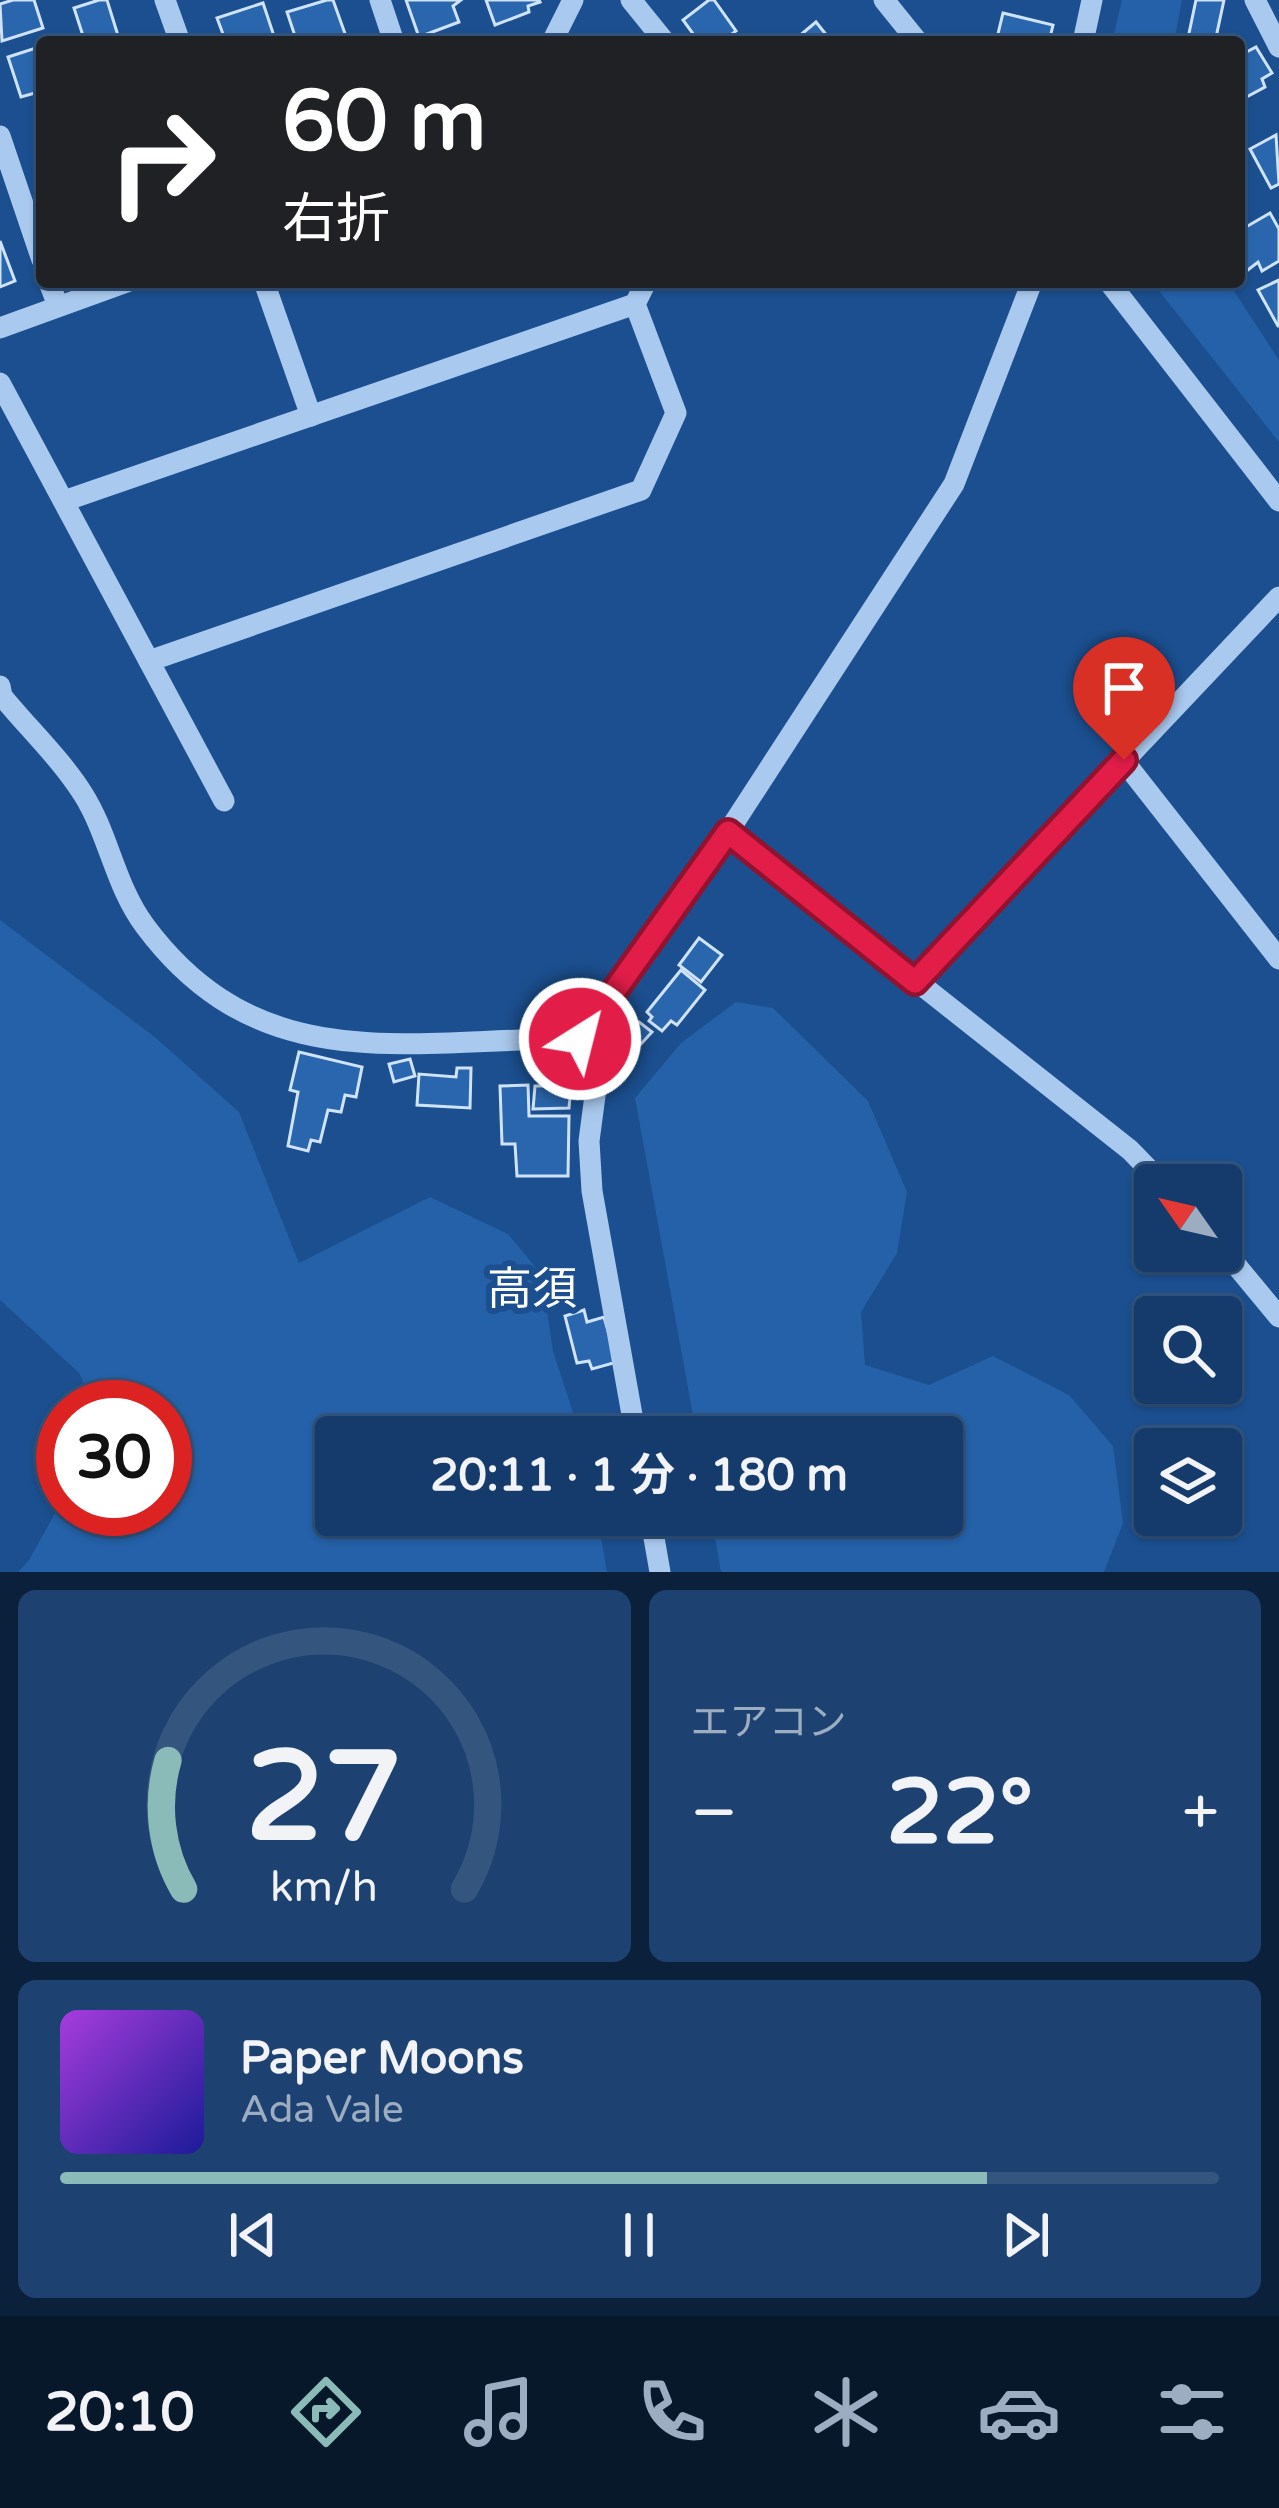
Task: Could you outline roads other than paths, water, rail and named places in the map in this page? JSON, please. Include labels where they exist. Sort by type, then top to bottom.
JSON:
[{"type":"street","points":[[165,0],[178,36]]},
{"type":"street","points":[[380,0],[392,36]]},
{"type":"street","points":[[555,36],[573,0]]},
{"type":"street","points":[[631,0],[659,36]]},
{"type":"street","points":[[884,0],[913,36]]},
{"type":"street","points":[[1084,36],[1092,0]]},
{"type":"street","points":[[1255,0],[1279,47]]},
{"type":"street","points":[[0,136],[36,242]]},
{"type":"street","points":[[52,288],[58,306]]},
{"type":"street","points":[[0,328],[110,288]]},
{"type":"street","points":[[266,288],[311,416]]},
{"type":"street","points":[[64,501],[635,304],[643,288]]},
{"type":"street","points":[[580,1039],[728,832],[954,484],[1030,288]]},
{"type":"street","points":[[1114,288],[1279,501]]},
{"type":"street","points":[[149,662],[641,490],[676,413],[635,304]]},
{"type":"street","points":[[0,383],[224,801]]},
{"type":"street","points":[[915,982],[1279,597]]},
{"type":"street","points":[[0,686],[2,696],[85,796],[122,888],[145,926],[188,971],[244,1015],[285,1030],[360,1044],[580,1039]]},
{"type":"street","points":[[1124,760],[1279,959]]},
{"type":"street","points":[[728,832],[1144,1164]]},
{"type":"street","points":[[580,1039],[598,1073],[589,1141],[592,1191],[632,1416]]},
{"type":"street","points":[[1242,1272],[1279,1318]]},
{"type":"street","points":[[654,1536],[660,1572]]},
{"type":"district","name":"高須","points":[[532,1290]]}]
